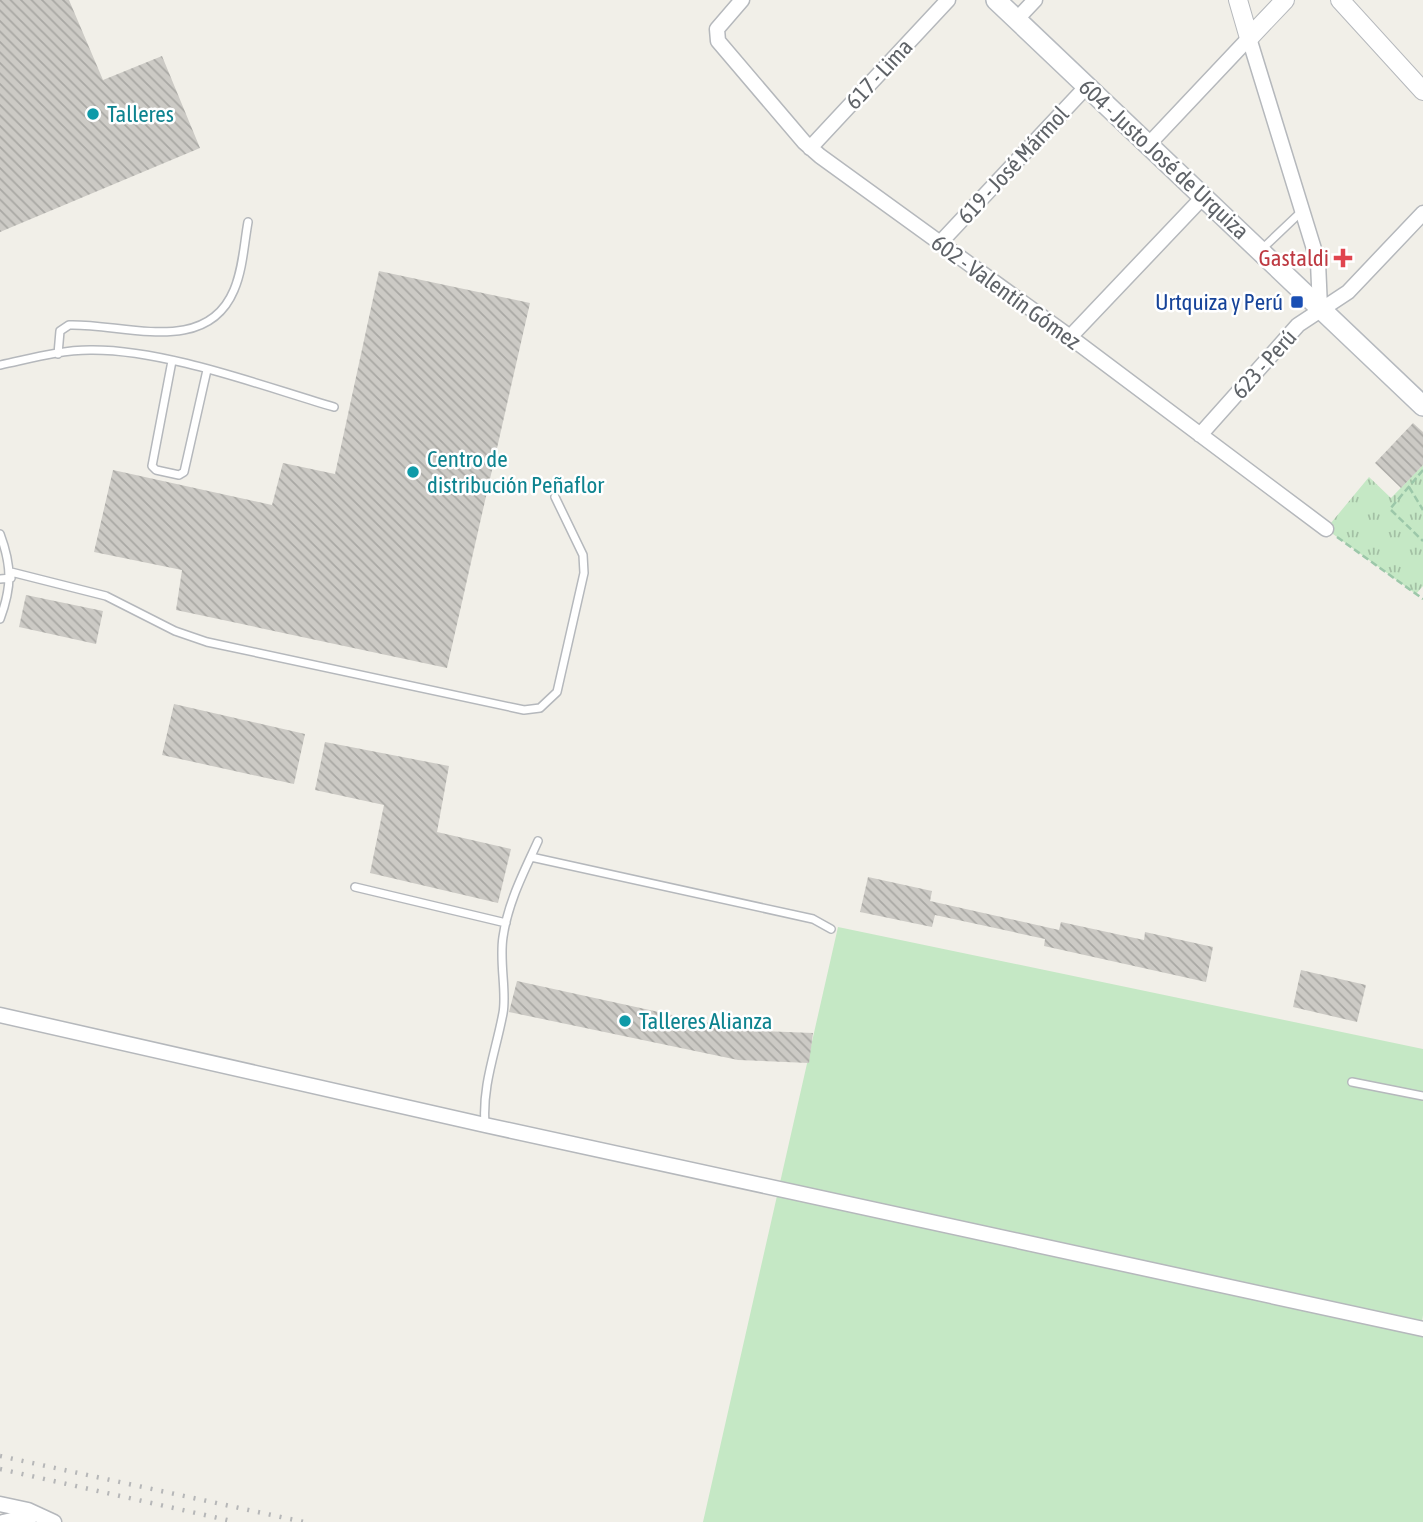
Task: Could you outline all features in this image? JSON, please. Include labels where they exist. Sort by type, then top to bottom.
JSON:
[{"type":"main road","name":"604 - Justo José de Urquiza","points":[[996,0],[1423,406]]},
{"type":"street","name":"602 - Valentín Gómez","points":[[742,0],[717,29],[718,41],[810,148],[1070,337],[1326,529]]},
{"type":"street","name":"617 - Lima","points":[[810,148],[948,0]]},
{"type":"street","points":[[1017,19],[1035,0]]},
{"type":"street","points":[[1238,0],[1318,262],[1320,308]]},
{"type":"street","points":[[1148,145],[1284,0]]},
{"type":"street","points":[[1340,0],[1423,91]]},
{"type":"street","name":"619 - José Mármol","points":[[939,244],[1087,86]]},
{"type":"street","points":[[1070,337],[1204,197]]},
{"type":"street","name":"623 - Perú","points":[[1200,435],[1298,325],[1348,292],[1423,214]]},
{"type":"street","points":[[0,1015],[485,1125],[1423,1329]]},
{"type":"street","points":[[0,1504],[39,1514],[54,1522]]},
{"type":"street","points":[[3,1522],[20,1516],[39,1514]]},
{"type":"lane","points":[[1261,250],[1303,210]]},
{"type":"lane","points":[[58,354],[57,339],[60,331],[69,325],[162,332],[197,328],[223,307],[233,293],[248,222]]},
{"type":"lane","points":[[0,365],[92,350],[173,361],[207,369],[334,407]]},
{"type":"lane","points":[[173,361],[152,466],[179,475],[184,472],[207,369]]},
{"type":"lane","points":[[0,579],[11,575],[106,596],[175,631],[206,642],[524,710],[540,708],[557,692],[584,573],[583,555],[555,497]]},
{"type":"lane","points":[[0,534],[11,575],[0,619]]},
{"type":"lane","points":[[485,1125],[483,1097],[503,1009],[500,976],[506,923],[512,898],[538,841]]},
{"type":"lane","points":[[531,857],[813,919],[831,929]]},
{"type":"lane","points":[[355,887],[506,923]]},
{"type":"lane","points":[[1352,1082],[1423,1096]]},
{"type":"path","points":[[1423,470],[1390,509],[1423,541]]},
{"type":"path","points":[[1409,487],[1423,510]]},
{"type":"path","points":[[1326,529],[1423,599]]},
{"type":"green space","points":[[1423,465],[1423,586],[1416,594],[1326,529],[1369,477],[1391,498]]},
{"type":"green space","points":[[838,927],[1423,1049],[1423,1315],[1420,1335],[1423,1336],[1423,1522],[703,1522]]},
{"type":"building","name":"Talleres","points":[[0,0],[69,0],[103,80],[162,56],[200,148],[0,232]]},
{"type":"building","name":"Centro de distribución Peñaflor","points":[[379,271],[530,303],[447,668],[176,610],[182,570],[94,552],[113,470],[272,505],[283,463],[335,474]]},
{"type":"building","points":[[1413,423],[1423,432],[1423,465],[1401,488],[1375,463]]},
{"type":"building","points":[[26,595],[103,611],[96,644],[19,627]]},
{"type":"building","points":[[174,704],[305,734],[294,784],[162,755]]},
{"type":"building","points":[[325,742],[449,766],[437,832],[511,849],[498,903],[370,873],[384,805],[315,790]]},
{"type":"building","points":[[868,877],[932,891],[930,901],[1059,930],[1061,922],[1144,940],[1145,932],[1213,947],[1206,982],[1044,946],[1045,939],[935,915],[932,927],[860,912]]},
{"type":"building","points":[[1301,970],[1366,985],[1357,1022],[1293,1007]]},
{"type":"building","name":"Talleres Alianza","points":[[517,981],[741,1030],[813,1033],[809,1063],[738,1060],[509,1012]]},
{"type":"railway","points":[[0,1456],[304,1522]]},
{"type":"railway","points":[[0,1469],[236,1522]]},
{"type":"place","name":"Talleres","points":[[93,114]]},
{"type":"place","name":"Gastaldi","points":[[1343,258]]},
{"type":"place","name":"Urtquiza y Perú","points":[[1297,302]]},
{"type":"place","name":"Centro de distribución Peñaflor","points":[[413,472]]},
{"type":"place","name":"Talleres Alianza","points":[[625,1021]]}]
